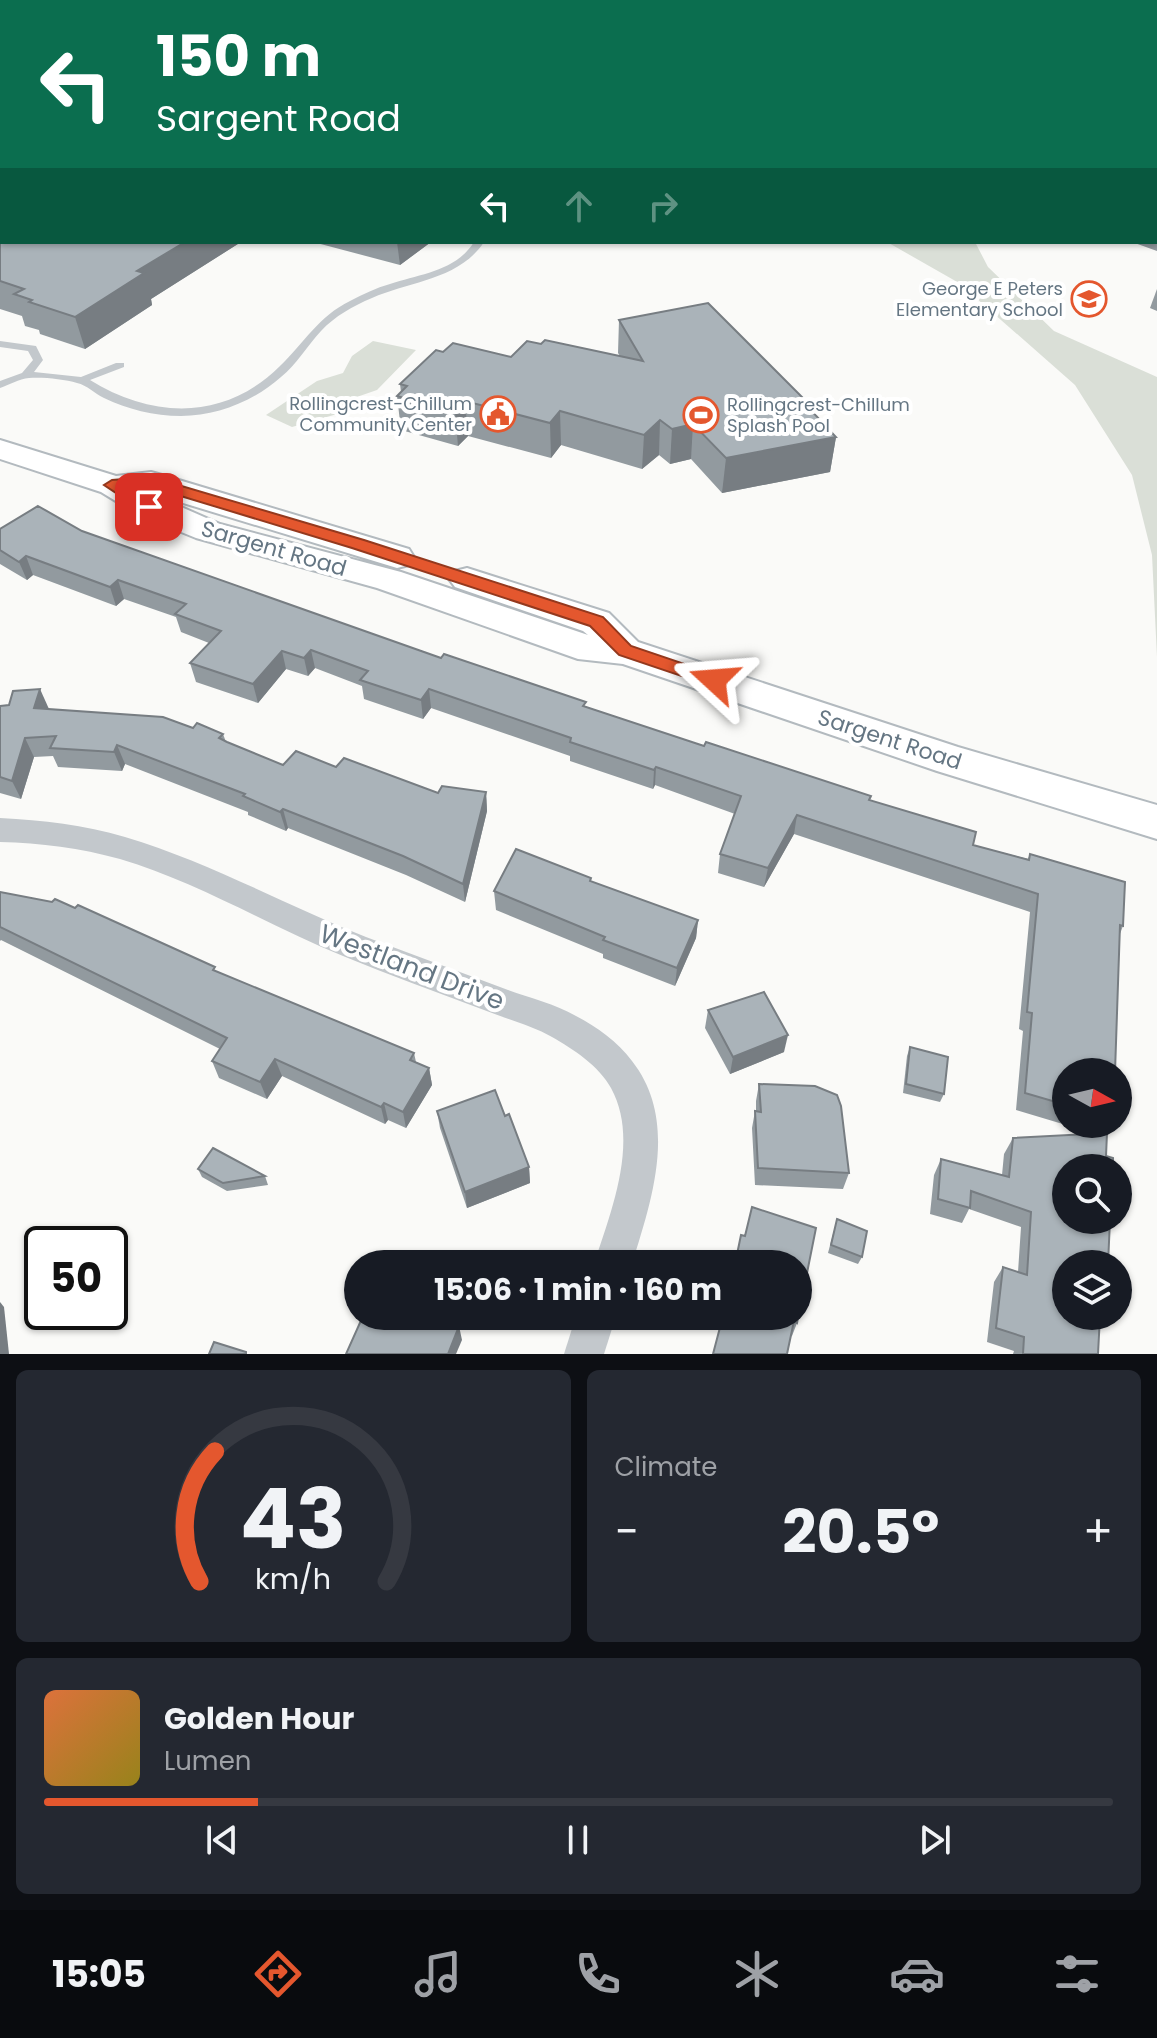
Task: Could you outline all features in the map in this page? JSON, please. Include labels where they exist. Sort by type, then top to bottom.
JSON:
[{"type":"main road","points":[[0,479],[12,454]]},
{"type":"main road","name":"Sargent Road","points":[[12,454],[112,485],[149,507],[208,531],[389,580],[591,650],[625,651],[951,760],[1157,822]]},
{"type":"street","name":"Westland Drive","points":[[0,830],[60,833],[130,848],[323,933],[562,1025],[590,1039],[610,1056],[627,1081],[639,1110],[642,1151],[636,1190],[617,1250]]},
{"type":"street","points":[[584,1354],[592,1330]]},
{"type":"lane","points":[[82,380],[98,391],[151,412],[197,414],[225,406],[259,389],[279,374],[311,332],[327,318],[388,288],[459,264],[474,252],[478,244]]},
{"type":"lane","points":[[0,344],[22,345],[37,354],[38,360],[26,375]]},
{"type":"lane","points":[[0,385],[26,375],[82,380],[120,365]]},
{"type":"shaded area","points":[[891,244],[976,244],[988,267],[1054,331],[1157,377],[1157,657],[1152,555],[1132,475],[1075,385],[959,283]]},
{"type":"shaded area","points":[[373,341],[416,350],[377,390],[348,400],[344,412],[292,427],[266,415],[317,381],[343,373],[352,356]]},
{"type":"building","points":[[0,244],[182,244],[137,271],[144,273],[75,317],[29,302],[32,300],[14,294],[24,289],[0,281]]},
{"type":"building","points":[[708,303],[809,404],[806,405],[836,437],[726,458],[693,424],[672,429],[660,420],[644,435],[560,411],[550,423],[465,401],[455,412],[397,396],[407,386],[400,384],[436,350],[443,352],[453,343],[511,357],[527,341],[541,344],[545,340],[643,361],[619,320]]},
{"type":"building","points":[[38,506],[82,531],[441,658],[444,654],[586,702],[583,706],[704,746],[706,742],[871,796],[869,800],[976,832],[973,845],[1029,860],[1030,854],[1125,882],[1123,926],[1120,925],[1115,1058],[1052,1058],[1052,1101],[1025,1093],[1032,1013],[1027,1012],[1038,894],[797,815],[768,868],[720,854],[741,796],[570,742],[571,738],[429,689],[421,700],[360,680],[368,671],[311,650],[304,658],[282,651],[253,684],[190,663],[221,631],[175,614],[186,604],[118,580],[110,587],[26,556],[19,562],[0,550],[0,529]]},
{"type":"building","points":[[40,689],[34,708],[163,717],[193,728],[197,723],[223,734],[219,738],[227,742],[283,765],[296,751],[336,767],[344,758],[438,793],[442,786],[486,792],[463,884],[403,856],[283,809],[280,812],[243,796],[245,794],[117,745],[114,752],[50,748],[56,736],[25,738],[12,781],[0,777],[0,706],[9,705],[13,691]]},
{"type":"building","points":[[516,849],[591,878],[590,881],[698,920],[677,968],[603,940],[605,937],[494,891]]},
{"type":"building","points":[[0,892],[52,902],[55,899],[75,908],[78,905],[215,967],[213,970],[414,1053],[410,1060],[429,1068],[403,1112],[384,1103],[381,1107],[275,1059],[260,1082],[212,1061],[227,1038],[0,927]]},
{"type":"building","points":[[764,992],[788,1035],[733,1057],[708,1010]]},
{"type":"building","points":[[910,1047],[948,1057],[944,1094],[906,1084]]},
{"type":"building","points":[[759,1084],[815,1086],[837,1095],[849,1173],[758,1168],[755,1111],[761,1112]]},
{"type":"building","points":[[495,1090],[505,1116],[509,1114],[529,1167],[465,1192],[437,1111]]},
{"type":"building","points":[[1013,1138],[1107,1138],[1106,1154],[1052,1154],[1052,1234],[1109,1234],[1109,1250],[1052,1250],[1052,1330],[1099,1330],[1098,1354],[1023,1354],[1024,1337],[996,1328],[1003,1267],[1027,1275],[1031,1212],[971,1191],[970,1208],[938,1199],[941,1159],[1009,1177]]},
{"type":"building","points":[[213,1148],[265,1176],[223,1183],[198,1169]]},
{"type":"building","points":[[752,1207],[816,1228],[812,1250],[738,1250],[741,1235],[745,1236]]},
{"type":"building","points":[[837,1219],[867,1231],[862,1257],[831,1245]]},
{"type":"building","points":[[357,1330],[457,1330],[448,1354],[346,1354]]},
{"type":"building","points":[[719,1330],[792,1330],[787,1354],[713,1354]]},
{"type":"building","points":[[214,1342],[246,1352],[246,1354],[209,1354]]},
{"type":"place","name":"George E Peters Elementary School","points":[[1089,299]]},
{"type":"place","name":"Rollingcrest-Chillum Community Center","points":[[498,414]]},
{"type":"place","name":"Rollingcrest-Chillum Splash Pool","points":[[701,415]]},
{"type":"route","points":[[149,507],[112,485],[151,482],[358,544],[596,622],[625,651],[714,680]]}]
